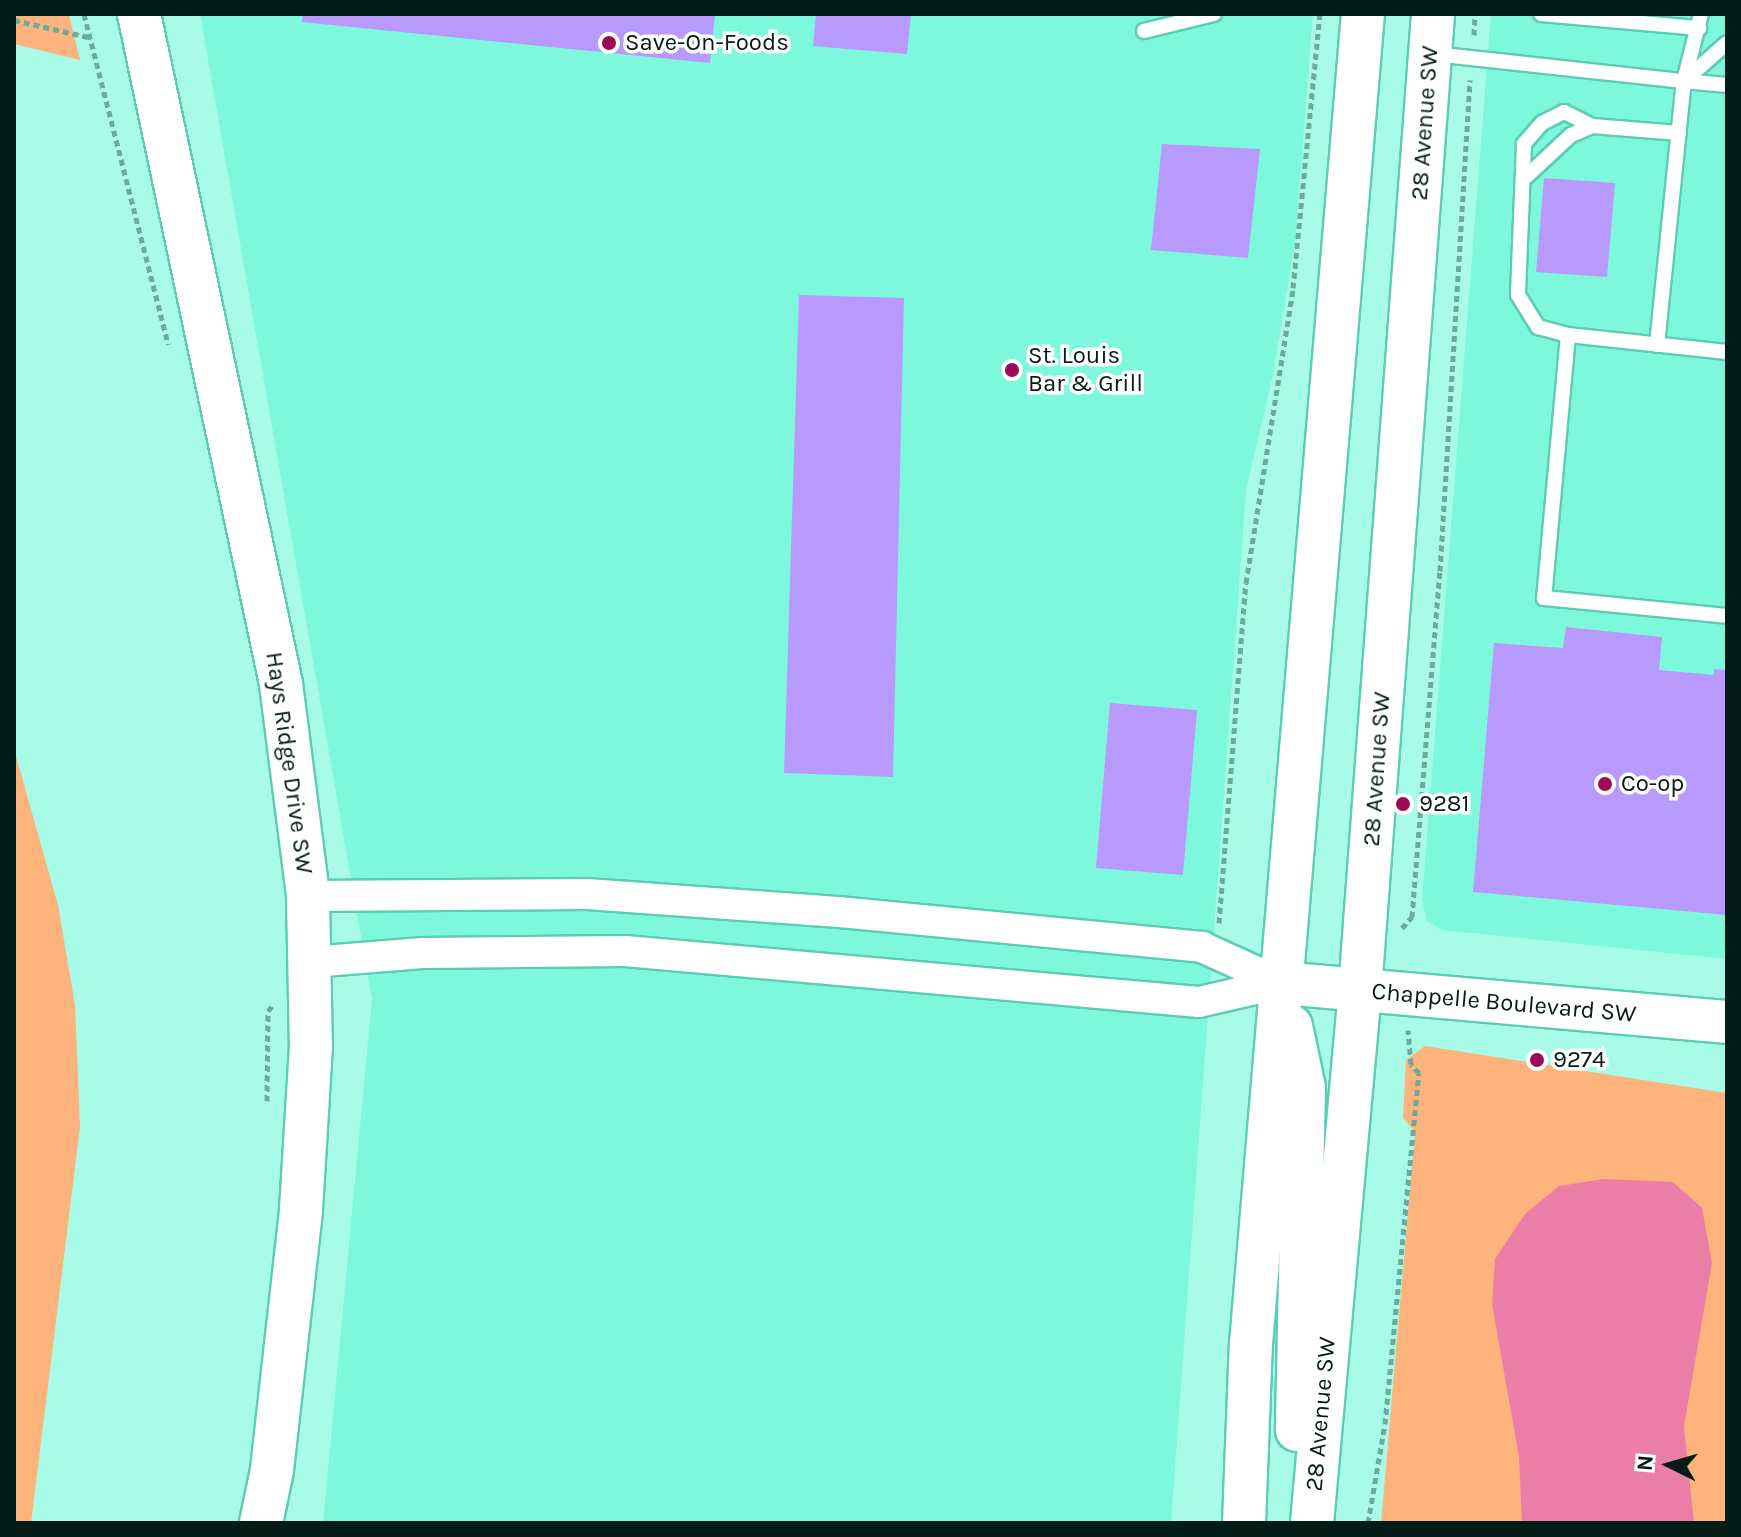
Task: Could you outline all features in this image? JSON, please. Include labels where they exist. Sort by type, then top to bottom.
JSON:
[{"type":"main road","name":"Hays Ridge Drive SW","points":[[139,14],[281,684],[308,896],[311,962],[301,1211],[272,1470],[261,1523]]},
{"type":"main road","points":[[1244,1523],[1251,1344],[1363,14]]},
{"type":"main road","name":"28 Avenue SW","points":[[1312,1523],[1360,990],[1431,34]]},
{"type":"main road","points":[[1281,983],[1304,1088],[1295,1356],[1300,1523]]},
{"type":"main road","name":"Chappelle Boulevard SW","points":[[1281,983],[1727,1022]]},
{"type":"street","points":[[308,896],[587,894],[810,910],[1202,947],[1281,983]]},
{"type":"street","points":[[311,962],[423,953],[625,951],[1199,1002],[1281,983]]},
{"type":"lane","points":[[1144,31],[1214,14]]},
{"type":"lane","points":[[1541,14],[1700,21],[1684,81],[1657,345]]},
{"type":"lane","points":[[1431,34],[1684,81],[1727,85]]},
{"type":"lane","points":[[1684,81],[1727,43]]},
{"type":"lane","points":[[1679,133],[1592,126],[1564,112],[1542,123],[1524,144],[1527,176],[1518,295],[1538,327],[1568,335],[1727,352]]},
{"type":"lane","points":[[1527,176],[1571,135],[1592,126]]},
{"type":"lane","points":[[1568,335],[1544,598],[1727,616]]},
{"type":"path","points":[[84,14],[172,360]]},
{"type":"path","points":[[1219,908],[1246,583],[1293,288],[1320,14]]},
{"type":"path","points":[[1474,32],[1475,14]]},
{"type":"path","points":[[14,20],[88,37]]},
{"type":"path","points":[[1402,928],[1412,917],[1440,571],[1470,80]]},
{"type":"path","points":[[267,1105],[268,1011],[280,997]]},
{"type":"path","points":[[1368,1523],[1385,1424],[1419,1073],[1411,1064]]},
{"type":"shaded area","points":[[14,14],[69,14],[80,60],[14,44]]},
{"type":"shaded area","points":[[200,14],[1313,14],[1295,242],[1273,375],[1246,490],[1171,1523],[323,1523],[372,999]]},
{"type":"shaded area","points":[[1491,14],[1727,14],[1727,959],[1442,930],[1427,921],[1422,900]]},
{"type":"shaded area","points":[[14,749],[58,905],[75,1005],[80,1127],[31,1523],[14,1523]]},
{"type":"shaded area","points":[[1425,1046],[1727,1093],[1727,1523],[1381,1523],[1415,1132],[1403,1118],[1406,1060]]},
{"type":"shaded area","points":[[1604,1179],[1673,1182],[1702,1208],[1712,1263],[1684,1426],[1694,1523],[1522,1523],[1519,1457],[1492,1304],[1495,1259],[1525,1214],[1559,1186]]},
{"type":"building","name":"Save-On-Foods","points":[[303,14],[715,14],[710,63],[302,22]]},
{"type":"building","points":[[816,14],[911,14],[907,54],[813,46]]},
{"type":"building","points":[[1162,144],[1260,149],[1248,258],[1151,250]]},
{"type":"building","points":[[1544,178],[1615,183],[1607,277],[1536,272]]},
{"type":"building","points":[[799,295],[904,298],[893,777],[784,773]]},
{"type":"building","name":"Co-op","points":[[1566,627],[1662,637],[1659,670],[1714,675],[1714,669],[1727,670],[1727,915],[1473,892],[1494,643],[1563,648]]},
{"type":"building","points":[[1110,703],[1197,710],[1183,875],[1096,868]]},
{"type":"place","name":"Save-On-Foods","points":[[609,43]]},
{"type":"place","name":"St. Louis Bar & Grill","points":[[1012,370]]},
{"type":"place","name":"Co-op","points":[[1605,784]]},
{"type":"place","name":"9281","points":[[1403,804]]},
{"type":"place","name":"9274","points":[[1537,1060]]}]
